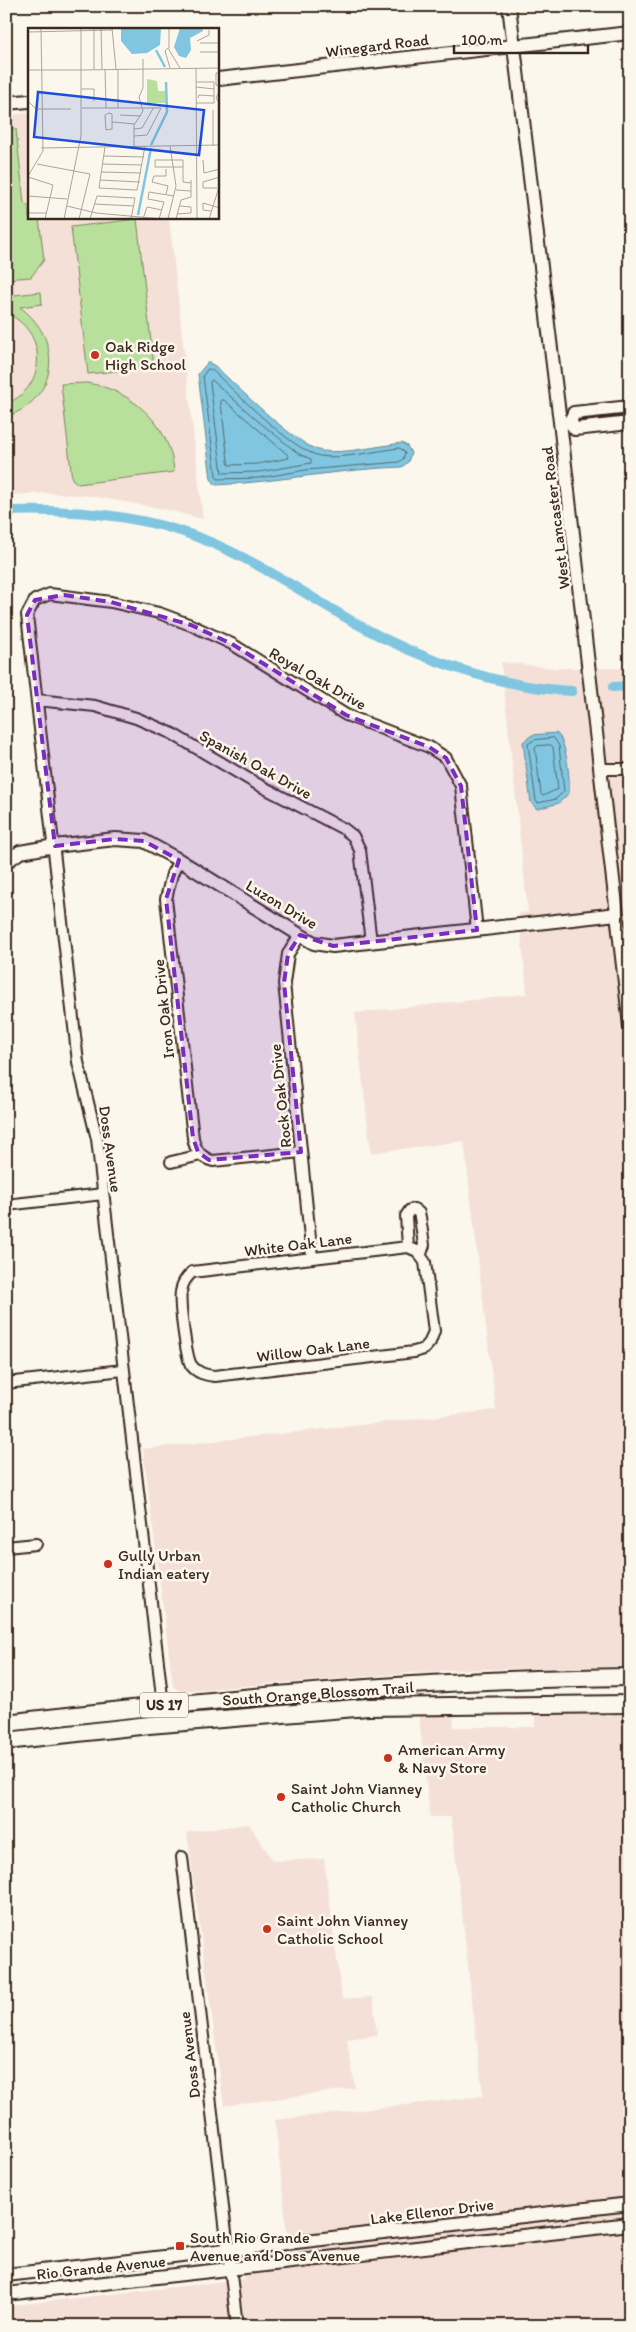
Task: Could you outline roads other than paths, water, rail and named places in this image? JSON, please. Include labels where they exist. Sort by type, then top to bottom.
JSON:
[{"type":"main road","name":"South Orange Blossom Trail","points":[[6,1723],[163,1705],[339,1691],[494,1680],[630,1677]]},
{"type":"main road","points":[[318,1711],[322,1702],[339,1691]]},
{"type":"main road","name":"South Orange Blossom Trail","points":[[6,1741],[149,1725],[318,1711],[421,1706],[630,1704]]},
{"type":"main road","points":[[149,1725],[159,1715],[163,1705]]},
{"type":"street","name":"West Lancaster Road","points":[[509,6],[565,422],[600,769],[630,1026]]},
{"type":"street","name":"Winegard Road","points":[[219,80],[630,32]]},
{"type":"street","points":[[6,103],[28,101]]},
{"type":"street","points":[[630,408],[574,414],[565,422],[575,429],[630,423]]},
{"type":"street","name":"Royal Oak Drive","points":[[34,600],[50,594],[111,602],[159,613],[191,625],[232,644],[346,715],[429,747],[446,758],[461,786],[477,930]]},
{"type":"street","name":"Doss Avenue","points":[[34,600],[27,614],[55,846],[78,1062],[97,1139],[163,1705]]},
{"type":"street","name":"Spanish Oak Drive","points":[[37,700],[95,706],[136,718],[171,733],[257,784],[344,829],[353,836],[360,850],[371,942]]},
{"type":"street","points":[[600,769],[630,770]]},
{"type":"street","name":"Luzon Drive","points":[[6,862],[20,852],[55,846],[114,839],[144,841],[179,860],[300,935],[322,946],[617,914]]},
{"type":"street","name":"Iron Oak Drive","points":[[179,860],[172,874],[166,899],[193,1138],[196,1148],[201,1155]]},
{"type":"street","name":"Rock Oak Drive","points":[[300,935],[288,954],[284,983],[312,1257]]},
{"type":"street","points":[[171,1162],[201,1155],[209,1160],[220,1161],[301,1152]]},
{"type":"street","points":[[6,1204],[103,1194]]},
{"type":"street","points":[[414,1209],[419,1213],[424,1245],[420,1254],[408,1247],[406,1216],[410,1210],[414,1209]]},
{"type":"street","name":"White Oak Lane","points":[[184,1324],[180,1293],[184,1281],[192,1272],[408,1247]]},
{"type":"street","name":"Willow Oak Lane","points":[[184,1324],[187,1356],[192,1367],[203,1374],[215,1376],[414,1352],[424,1349],[430,1342],[434,1331],[426,1268],[420,1254]]},
{"type":"street","points":[[6,1384],[123,1370]]},
{"type":"street","points":[[6,1547],[36,1544]]},
{"type":"street","name":"Doss Avenue","points":[[182,1857],[227,2250]]},
{"type":"street","name":"Lake Ellenor Drive","points":[[227,2250],[630,2204]]},
{"type":"street","points":[[510,2218],[512,2238]]},
{"type":"street","points":[[229,2269],[630,2224]]},
{"type":"street","points":[[227,2250],[237,2326]]},
{"type":"street","name":"Rio Grande Avenue","points":[[6,2275],[227,2250]]},
{"type":"street","name":"Rio Grande Avenue","points":[[6,2294],[229,2269]]},
{"type":"water","points":[[208,362],[215,366],[283,427],[311,447],[331,452],[402,443],[407,446],[411,453],[408,462],[402,467],[355,470],[216,485],[211,479],[198,374]]},
{"type":"water","points":[[556,733],[560,737],[565,752],[569,793],[559,803],[537,809],[531,803],[523,742],[532,735]]},
{"type":"waterway","points":[[6,511],[80,512],[129,518],[177,530],[241,556],[357,624],[433,660],[489,678],[516,684],[572,691]]},
{"type":"waterway","points":[[613,687],[630,686]]},
{"type":"place","name":"Oak Ridge High School","points":[[95,355]]},
{"type":"place","name":"Gully Urban Indian eatery","points":[[108,1564]]},
{"type":"place","name":"American Army & Navy Store","points":[[388,1758]]},
{"type":"place","name":"Saint John Vianney Catholic Church","points":[[281,1797]]},
{"type":"place","name":"Saint John Vianney Catholic School","points":[[267,1929]]},
{"type":"place","name":"South Rio Grande Avenue and Doss Avenue","points":[[180,2246]]}]
